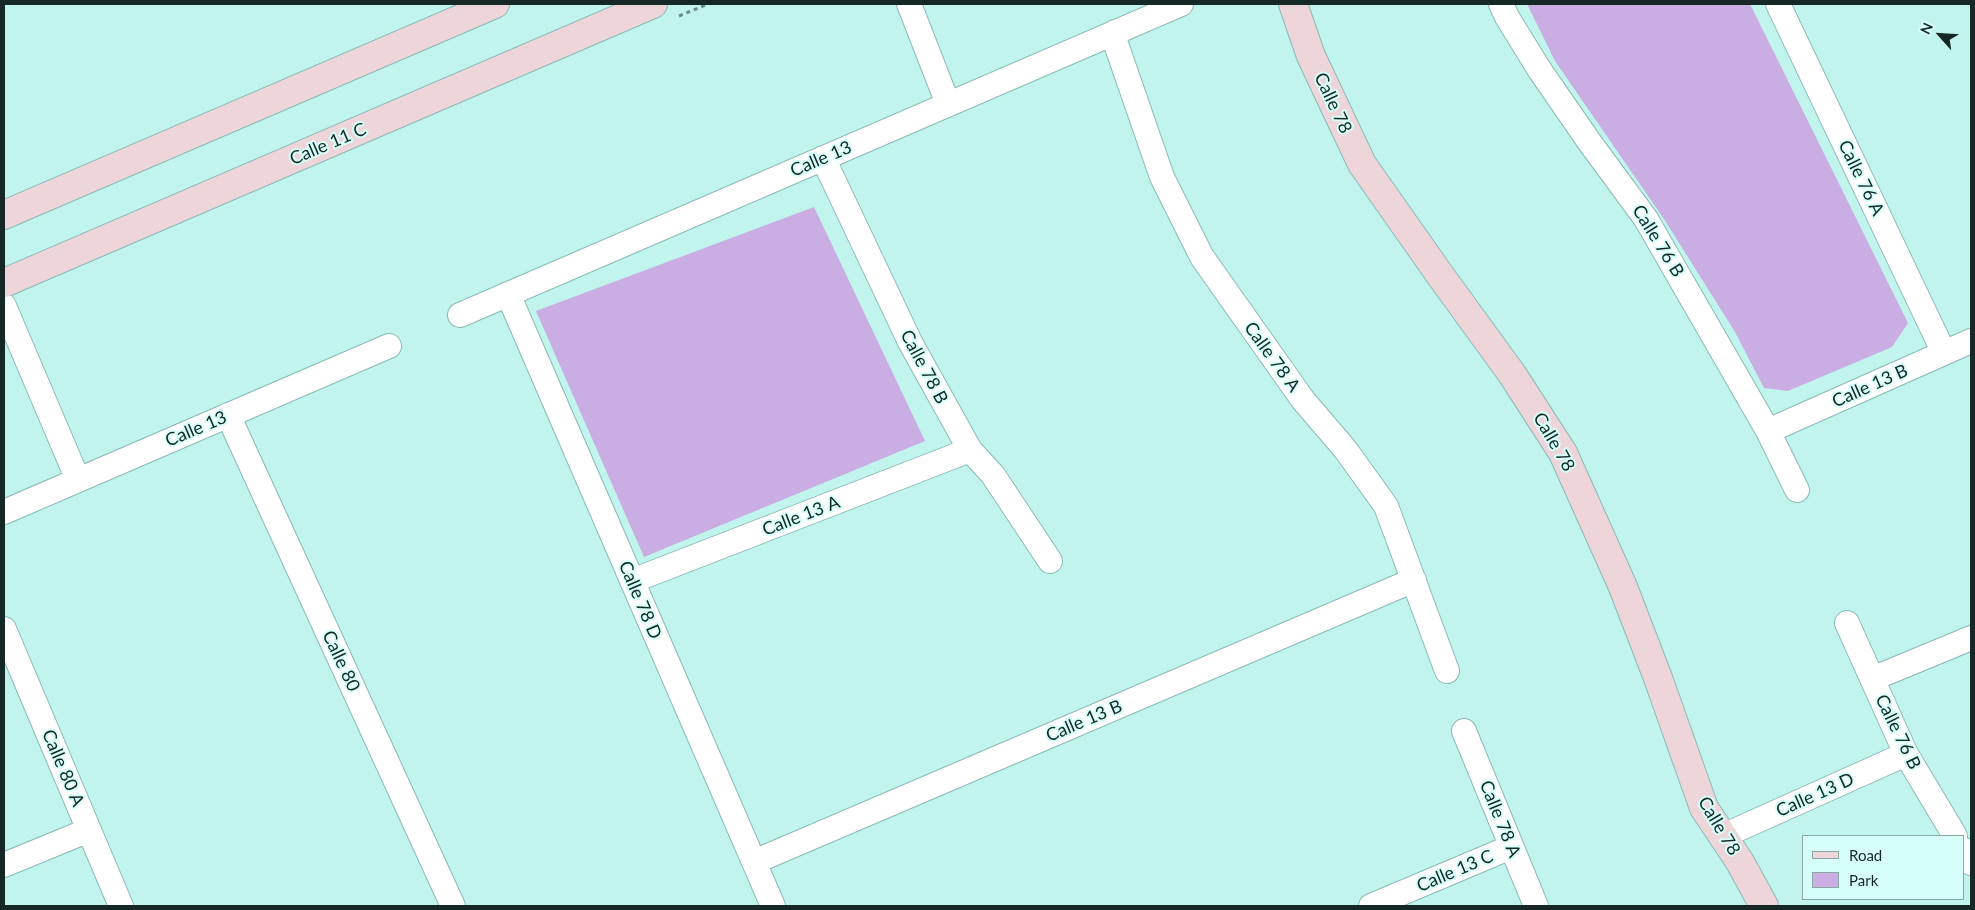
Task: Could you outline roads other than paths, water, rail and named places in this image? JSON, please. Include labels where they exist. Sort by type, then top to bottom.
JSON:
[{"type":"main road","points":[[4,215],[495,4]]},
{"type":"main road","name":"Calle 11 C","points":[[4,283],[653,4]]},
{"type":"main road","name":"Calle 78","points":[[1293,4],[1311,56],[1362,164],[1512,374],[1563,453],[1623,587],[1658,678],[1704,808],[1740,862],[1764,906]]},
{"type":"street","points":[[910,4],[948,104]]},
{"type":"street","name":"Calle 13","points":[[460,315],[1182,4]]},
{"type":"street","name":"Calle 76 B","points":[[1501,4],[1539,69],[1646,219],[1768,431],[1797,490]]},
{"type":"street","name":"Calle 76 A","points":[[1778,4],[1944,353]]},
{"type":"street","name":"Calle 78 A","points":[[1115,32],[1116,44],[1162,177],[1202,257],[1303,400],[1345,449],[1386,506],[1447,671]]},
{"type":"street","name":"Calle 78 B","points":[[823,158],[910,342],[970,450],[993,475],[1050,561]]},
{"type":"street","name":"Calle 78 D","points":[[508,294],[773,906]]},
{"type":"street","points":[[4,306],[78,480]]},
{"type":"street","name":"Calle 13 B","points":[[1768,431],[1971,341]]},
{"type":"street","name":"Calle 13","points":[[4,512],[389,346]]},
{"type":"street","name":"Calle 80","points":[[228,415],[453,906]]},
{"type":"street","name":"Calle 13 A","points":[[632,581],[970,450]]},
{"type":"street","name":"Calle 13 B","points":[[754,862],[1414,580]]},
{"type":"street","name":"Calle 76 B","points":[[1847,623],[1906,754],[1954,835]]},
{"type":"street","name":"Calle 80 A","points":[[4,629],[121,906]]},
{"type":"street","points":[[1872,679],[1971,638]]},
{"type":"street","name":"Calle 78 A","points":[[1464,732],[1536,906]]},
{"type":"street","name":"Calle 13 D","points":[[1722,836],[1906,754]]},
{"type":"street","points":[[4,865],[89,830]]},
{"type":"street","name":"Calle 13 C","points":[[1371,906],[1511,847]]},
{"type":"street","points":[[1965,852],[1971,863]]}]
